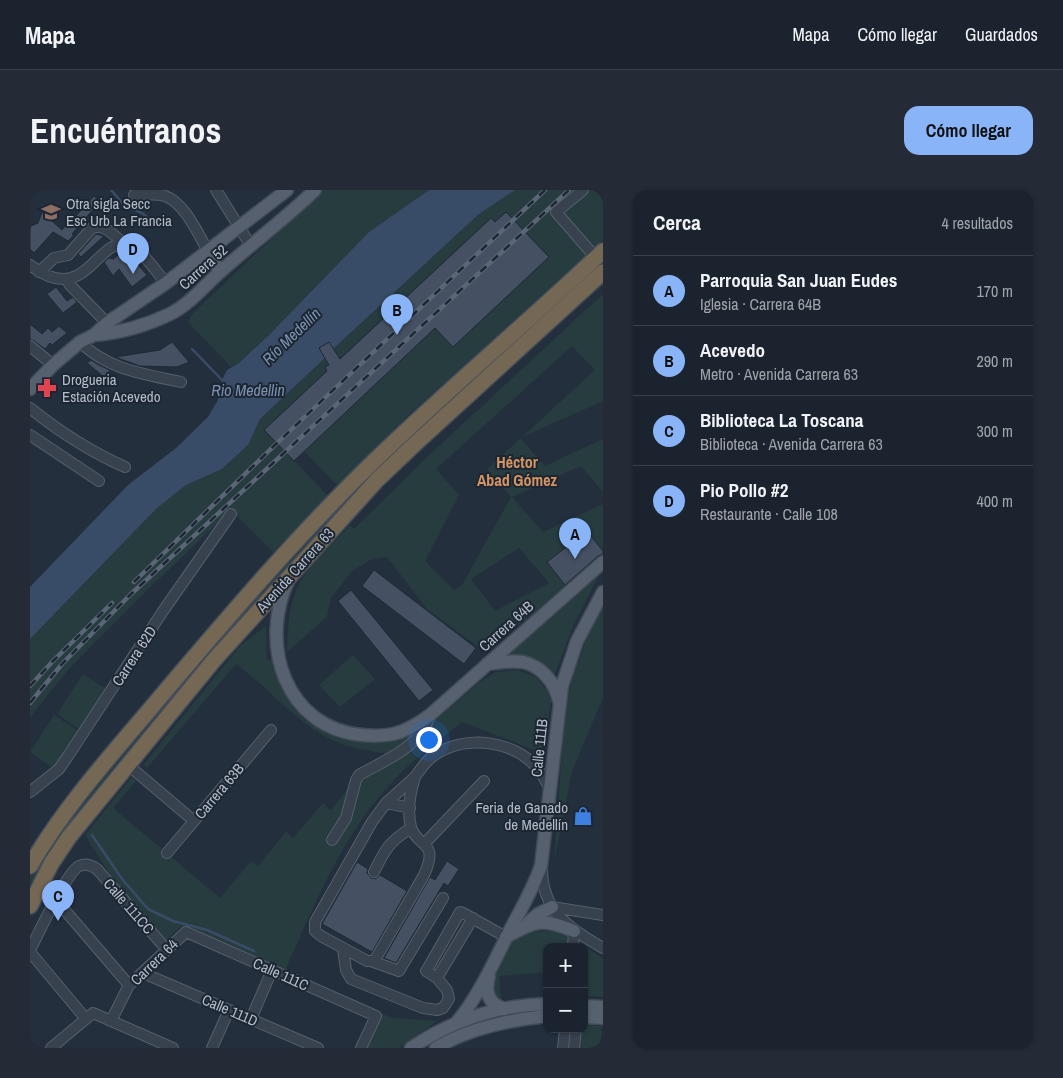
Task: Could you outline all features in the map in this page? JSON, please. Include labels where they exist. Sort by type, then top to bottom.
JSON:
[{"type":"highway","name":"Avenida Carrera 63","points":[[30,866],[70,806],[226,619],[314,522],[397,439],[600,255]]},
{"type":"highway","name":"Avenida Carrera 63","points":[[30,906],[51,864],[69,837],[214,660],[395,462],[603,272]]},
{"type":"main road","name":"Carrera 52","points":[[30,389],[53,365],[80,342],[94,335],[107,323],[166,283],[288,190]]},
{"type":"main road","name":"Carrera 52","points":[[94,335],[115,333],[171,313],[191,300],[220,272],[298,207],[315,190]]},
{"type":"main road","points":[[208,251],[220,272]]},
{"type":"main road","name":"Carrera 64B","points":[[292,574],[280,605],[277,621],[277,644],[282,672],[288,687],[301,705],[313,717],[330,727],[352,734],[376,736],[393,734],[410,728],[430,715],[603,562]]},
{"type":"main road","name":"Calle 111B","points":[[457,1022],[466,1011],[492,966],[535,880],[542,858],[562,686],[571,655],[586,622],[603,592]]},
{"type":"main road","points":[[487,664],[513,661],[523,662],[543,672],[556,690],[560,705]]},
{"type":"main road","points":[[524,927],[538,914],[552,907]]},
{"type":"main road","points":[[506,937],[524,927],[542,922],[557,924],[580,938]]},
{"type":"main road","name":"Calle 111B","points":[[492,966],[487,986],[488,995],[494,1004],[504,1009]]},
{"type":"main road","points":[[411,1048],[438,1031],[457,1022],[504,1009],[543,1004]]},
{"type":"main road","points":[[588,1007],[602,1012]]},
{"type":"main road","points":[[588,1016],[602,1012]]},
{"type":"main road","points":[[436,1048],[458,1037],[495,1024],[543,1017]]},
{"type":"street","points":[[583,190],[556,212],[600,255]]},
{"type":"street","points":[[220,192],[251,246]]},
{"type":"street","points":[[134,195],[163,196],[174,200],[182,208],[208,251]]},
{"type":"street","points":[[39,272],[54,258],[68,255],[88,231],[97,226],[108,230],[121,244],[138,250],[166,283]]},
{"type":"street","points":[[30,265],[39,272],[65,280],[83,272],[113,247],[121,244]]},
{"type":"street","points":[[69,284],[107,323]]},
{"type":"street","points":[[80,342],[97,357],[110,363],[131,371],[182,382]]},
{"type":"street","points":[[30,346],[53,365]]},
{"type":"street","points":[[30,408],[71,440],[97,455],[125,467]]},
{"type":"street","points":[[30,435],[99,481]]},
{"type":"street","name":"Carrera 62D","points":[[30,792],[58,769],[68,756],[163,611],[231,514]]},
{"type":"street","points":[[332,840],[346,818],[359,775],[400,752],[417,739],[424,730],[430,715]]},
{"type":"street","name":"Carrera 63B","points":[[166,853],[270,730]]},
{"type":"street","points":[[443,898],[399,971],[367,961],[343,949],[315,931],[315,922],[372,822],[386,804],[415,777],[427,761],[443,750],[459,744],[476,742],[507,748],[523,756],[538,769],[550,789]]},
{"type":"street","points":[[128,764],[194,820]]},
{"type":"street","points":[[538,769],[547,770],[553,766]]},
{"type":"street","points":[[371,961],[376,958],[429,863],[430,854],[425,844],[411,828],[410,793],[415,777]]},
{"type":"street","points":[[425,844],[484,781]]},
{"type":"street","points":[[386,804],[410,808]]},
{"type":"street","points":[[374,872],[383,852],[389,844],[411,828]]},
{"type":"street","points":[[542,858],[544,888],[552,907],[580,938],[603,948]]},
{"type":"street","name":"Calle 111CC","points":[[56,900],[77,867],[88,864],[97,869],[167,950]]},
{"type":"street","points":[[129,985],[56,900],[30,951],[89,1016],[111,1021],[173,1048]]},
{"type":"street","points":[[552,907],[603,915]]},
{"type":"street","points":[[343,949],[346,970],[352,979],[423,1008],[437,1010],[447,1004],[449,999],[447,990],[437,978],[426,971],[458,914],[463,913],[506,937]]},
{"type":"street","name":"Carrera 64","points":[[111,1021],[129,985],[186,932]]},
{"type":"street","name":"Calle 111C","points":[[186,932],[376,1016],[361,1048]]},
{"type":"street","points":[[251,1019],[272,970]]},
{"type":"street","name":"Calle 111D","points":[[142,973],[318,1048]]},
{"type":"street","points":[[212,1048],[229,1010]]},
{"type":"street","points":[[52,1048],[89,1016]]},
{"type":"street","points":[[563,1048],[565,1033]]},
{"type":"street","points":[[574,1048],[576,1033]]},
{"type":"green space","points":[[323,190],[429,190],[369,232],[270,334],[239,363],[231,367],[188,322],[193,313]]},
{"type":"green space","points":[[515,190],[603,190],[603,240],[406,417],[337,485],[304,451],[435,328],[454,346],[549,257],[506,212],[495,222],[491,218],[345,354],[339,358],[333,349],[479,214]]},
{"type":"green space","points":[[603,258],[603,266],[376,475],[30,893],[30,878],[33,872],[85,797],[194,664],[340,502],[412,432]]},
{"type":"green space","points":[[603,294],[603,401],[522,437],[595,370],[572,346],[436,469],[459,495],[425,561],[454,590],[462,585],[511,497],[487,469],[520,438],[545,466],[603,439],[603,492],[581,466],[512,497],[543,532],[603,504],[603,557],[485,652],[427,609],[387,557],[370,560],[352,571],[331,598],[327,617],[287,652],[291,606],[296,591],[306,573],[350,525],[354,529],[425,459]],"holes":[[[519,548],[549,583],[495,611],[471,579]]]},
{"type":"green space","points":[[325,358],[329,365],[325,367],[327,371],[265,430],[328,496],[273,552],[231,510],[135,602],[68,670],[30,717],[30,639],[157,508],[186,485],[222,469],[248,445],[260,419]]},
{"type":"green space","points":[[602,569],[573,626],[554,676],[544,666],[534,660],[522,656],[508,655]]},
{"type":"green space","points":[[603,606],[603,698],[572,771],[554,862],[563,737],[571,681],[591,627]]},
{"type":"green space","points":[[266,626],[267,660],[273,660],[280,680],[335,733],[422,727],[403,746],[389,753],[346,746],[312,728],[236,664],[147,768],[143,765],[241,645]]},
{"type":"green space","points":[[353,655],[375,679],[340,707],[319,685]]},
{"type":"green space","points":[[517,670],[536,677],[548,691],[551,703],[542,753],[462,722],[413,762],[379,797],[361,820],[346,844],[319,895],[284,973],[181,926],[166,941],[112,878],[85,835],[132,777],[136,781],[113,808],[220,898],[251,861],[258,866],[286,832],[293,838],[323,803],[331,810],[349,787],[399,756],[419,740],[434,721],[480,682],[496,672]]},
{"type":"green space","points":[[83,674],[109,691],[82,731],[57,714]]},
{"type":"green space","points":[[54,715],[80,732],[54,769],[30,752]]},
{"type":"green space","points":[[530,932],[570,932],[569,943],[543,943],[543,972],[499,976],[501,998],[496,996],[493,984],[508,948],[515,938]]},
{"type":"green space","points":[[588,949],[603,958],[603,997],[588,996]]},
{"type":"green space","points":[[381,1013],[393,1018],[437,1021],[399,1048],[364,1048]]},
{"type":"green space","points":[[588,1025],[602,1026],[600,1048],[580,1048],[581,1033],[588,1033]]},
{"type":"water","points":[[429,190],[515,190],[479,214],[333,349],[329,342],[319,348],[325,358],[260,419],[248,445],[222,469],[186,485],[157,508],[30,639],[30,587],[128,485],[176,448],[208,417],[218,400],[222,380],[227,370],[239,363],[270,334],[369,232]]},
{"type":"building","points":[[94,196],[100,202],[80,224],[68,241],[53,232],[34,253],[30,249],[30,229],[31,226],[38,223],[42,212],[62,230],[72,216],[74,218]]},
{"type":"building","points":[[506,212],[549,257],[453,347],[435,328],[294,461],[264,430],[327,371],[325,367],[329,365],[319,348],[329,342],[340,359],[491,218],[495,222]]},
{"type":"building","points":[[96,234],[104,236],[81,257],[78,254]]},
{"type":"building","points":[[122,252],[128,253],[147,275],[132,287],[119,269],[113,276],[104,262],[109,258],[113,259]]},
{"type":"building","points":[[56,287],[67,301],[73,297],[77,302],[63,313],[47,294]]},
{"type":"building","points":[[30,324],[42,334],[48,328],[52,332],[59,326],[67,333],[52,345],[50,343],[45,349],[30,339]]},
{"type":"building","points":[[172,342],[189,362],[177,367],[140,366],[115,357],[160,350]]},
{"type":"building","points":[[91,360],[110,370],[104,377],[87,363]]},
{"type":"building","points":[[587,531],[603,551],[603,554],[598,556],[565,585],[547,562]]},
{"type":"building","points":[[374,570],[476,648],[464,664],[362,586]]},
{"type":"building","points":[[351,590],[433,690],[419,701],[338,601]]},
{"type":"building","points":[[447,861],[459,869],[448,886],[444,883],[396,963],[384,958],[430,877],[435,880]]},
{"type":"building","points":[[357,862],[368,869],[367,873],[371,878],[375,879],[380,875],[407,891],[372,952],[322,924]]},
{"type":"waterway","points":[[111,190],[125,206],[142,213],[155,223]]},
{"type":"waterway","name":"Rio Medellin","points":[[192,349],[224,382]]},
{"type":"waterway","points":[[92,835],[122,879],[148,909],[173,921],[207,930],[254,951]]},
{"type":"railway","points":[[134,582],[276,444],[545,190]]},
{"type":"railway","points":[[30,703],[62,664],[130,595],[569,190]]},
{"type":"railway","points":[[30,686],[112,603]]},
{"type":"place","name":"Otra sigla Secc Esc Urb La Francia","points":[[51,212]]},
{"type":"place","name":"Pio Pollo #2","points":[[133,274]]},
{"type":"place","name":"Acevedo","points":[[397,335]]},
{"type":"place","name":"Drogueria Estación Acevedo","points":[[47,388]]},
{"type":"place","name":"Parroquia San Juan Eudes","points":[[575,559]]},
{"type":"place","name":"Feria de Ganado de Medellín","points":[[583,816]]},
{"type":"place","name":"Biblioteca La Toscana","points":[[58,921]]},
{"type":"district","name":"Héctor Abad Gómez","points":[[517,471]]},
{"type":"water label","name":"Río Medellín","points":[[291,336]]}]
